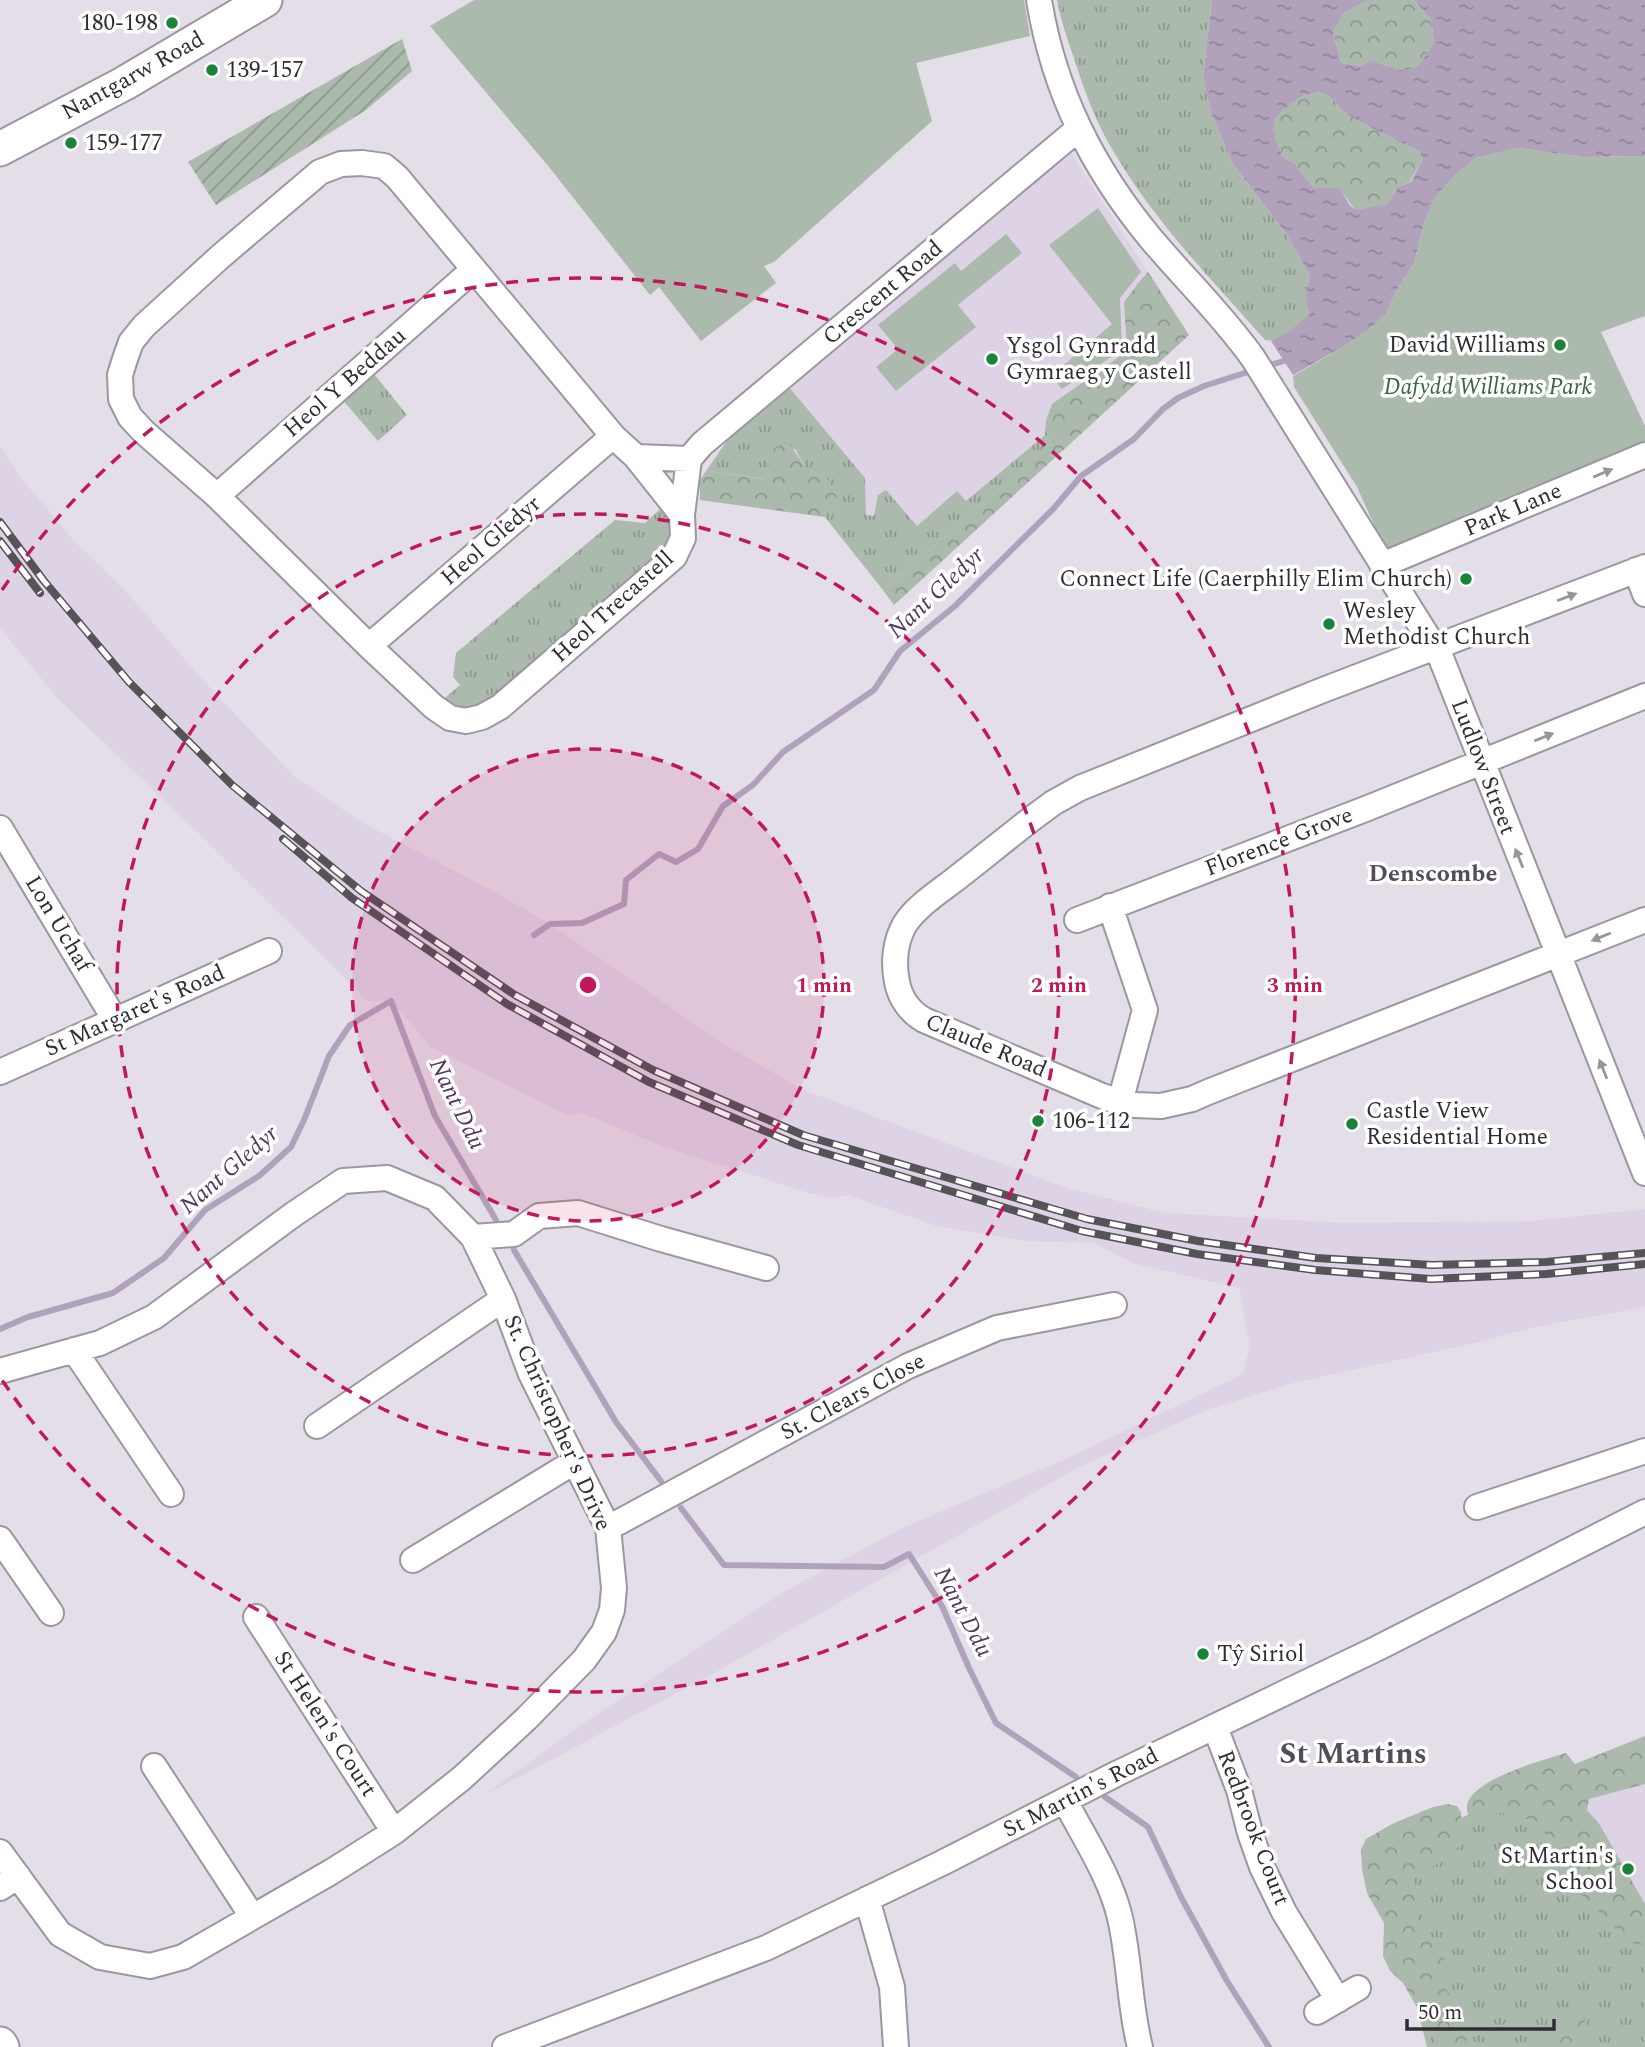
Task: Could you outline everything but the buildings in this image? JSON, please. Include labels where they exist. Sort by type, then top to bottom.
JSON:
[{"type":"main road","name":"Nantgarw Road","points":[[0,149],[125,83],[265,0]]},
{"type":"street","points":[[1040,0],[1045,36],[1078,129]]},
{"type":"street","name":"Ludlow Street","points":[[1078,129],[1102,170],[1149,237],[1220,315],[1263,374],[1434,648],[1448,675],[1557,955],[1637,1129],[1645,1173]]},
{"type":"street","name":"Crescent Road","points":[[689,459],[702,444],[1078,129]]},
{"type":"street","name":"Heol Trecastell","points":[[682,515],[636,457],[613,436],[397,177],[384,166],[341,164],[320,172],[144,326],[131,342],[120,375],[121,399],[130,417],[144,432],[217,496],[434,707],[450,718],[466,721],[482,717],[500,707],[674,557],[683,538],[682,515],[689,459]]},
{"type":"street","name":"Heol Y Beddau","points":[[217,496],[473,270]]},
{"type":"street","name":"Heol Gledyr","points":[[369,646],[613,436]]},
{"type":"street","name":"Park Lane","points":[[1382,565],[1645,455]]},
{"type":"street","points":[[636,457],[689,459]]},
{"type":"street","points":[[1640,568],[1645,594]]},
{"type":"street","name":"Claude Road","points":[[1640,568],[1239,723],[1080,788],[1034,817],[922,906],[905,924],[896,947],[894,969],[898,988],[915,1015],[1090,1091],[1120,1102],[1161,1106],[1192,1099],[1645,920]]},
{"type":"street","name":"Florence Grove","points":[[1077,920],[1368,808],[1645,696]]},
{"type":"street","name":"Lon Uchaf","points":[[0,828],[115,1020]]},
{"type":"street","points":[[1110,906],[1145,1010],[1120,1102]]},
{"type":"street","name":"St Margaret's Road","points":[[0,1072],[269,951]]},
{"type":"street","name":"St. Christopher's Drive","points":[[0,1371],[100,1342],[154,1317],[343,1181],[387,1178],[435,1198],[473,1237],[503,1299],[531,1374],[608,1528],[614,1588],[612,1610],[604,1632],[584,1660],[462,1778],[394,1832],[331,1872],[183,1957],[150,1966],[100,1957],[60,1934],[9,1882],[0,1852]]},
{"type":"street","points":[[473,1237],[514,1234],[539,1216],[578,1213],[766,1268]]},
{"type":"street","points":[[317,1426],[503,1299]]},
{"type":"street","name":"St. Clears Close","points":[[608,1528],[908,1366],[954,1345],[997,1328],[1114,1306]]},
{"type":"street","points":[[74,1350],[171,1494]]},
{"type":"street","points":[[1477,1507],[1645,1451]]},
{"type":"street","points":[[413,1560],[575,1462]]},
{"type":"street","name":"St Martin's Road","points":[[505,2047],[766,1948],[1118,1773],[1390,1642],[1645,1512]]},
{"type":"street","points":[[0,1539],[51,1613]]},
{"type":"street","name":"St Helen's Court","points":[[256,1617],[394,1832]]},
{"type":"street","name":"Redbrook Court","points":[[1215,1727],[1239,1790],[1262,1867],[1284,1912],[1338,2000]]},
{"type":"street","points":[[154,1766],[251,1916]]},
{"type":"street","points":[[1065,1801],[1107,1882],[1120,1915],[1133,2018],[1140,2047]]},
{"type":"street","points":[[867,1899],[892,1987],[895,2047]]},
{"type":"shaded area","name":"Ysgol Gynradd Gymraeg y Castell","points":[[1071,153],[1189,335],[894,605],[825,517],[700,500],[700,480],[731,435]]},
{"type":"shaded area","points":[[0,446],[21,478],[74,541],[123,588],[201,678],[294,776],[363,823],[550,924],[719,1041],[801,1089],[1067,1188],[1165,1213],[1348,1223],[1531,1221],[1645,1209],[1645,1307],[1541,1326],[1293,1383],[1207,1410],[1081,1466],[709,1676],[481,1797],[587,1721],[785,1591],[904,1527],[1068,1458],[1243,1374],[1250,1346],[1239,1288],[1132,1263],[1094,1243],[1024,1241],[933,1225],[848,1195],[832,1198],[809,1193],[664,1147],[580,1112],[569,1116],[431,1047],[391,1001],[368,1001],[58,699],[0,628]]},
{"type":"shaded area","name":"St Martin's School","points":[[1645,1736],[1645,1927],[1576,1812],[1575,1764]]},
{"type":"green space","points":[[474,0],[1024,0],[1030,36],[916,63],[932,121],[774,262],[764,266],[776,283],[701,341],[659,287],[650,295],[549,167],[430,26]]},
{"type":"green space","points":[[1057,0],[1212,0],[1203,78],[1211,113],[1233,164],[1287,235],[1310,276],[1305,295],[1309,314],[1289,332],[1277,339],[1265,340],[1148,204],[1109,143],[1092,109]]},
{"type":"green space","points":[[1368,0],[1415,1],[1431,19],[1434,42],[1416,67],[1404,70],[1372,60],[1361,66],[1341,63],[1333,32],[1344,13]]},
{"type":"green space","points":[[402,39],[412,71],[366,110],[216,205],[188,162]]},
{"type":"green space","points":[[1315,92],[1325,94],[1335,101],[1342,111],[1362,123],[1420,152],[1423,158],[1410,182],[1398,187],[1387,204],[1355,210],[1340,189],[1314,188],[1295,164],[1283,157],[1273,133],[1276,118],[1304,95]]},
{"type":"green space","name":"Dafydd Williams Park","points":[[1518,148],[1582,157],[1645,156],[1645,316],[1601,332],[1645,426],[1645,456],[1392,565],[1357,487],[1294,387],[1293,376],[1346,345],[1387,313],[1397,289],[1414,264],[1422,230],[1435,197],[1457,173],[1476,158]]},
{"type":"green space","points":[[1098,208],[1141,272],[1120,298],[1122,350],[1062,389],[1051,376],[1112,324],[1049,245]]},
{"type":"green space","points":[[1006,234],[1022,253],[958,305],[976,327],[896,391],[876,367],[898,349],[878,325],[955,263],[961,271]]},
{"type":"green space","points":[[1148,272],[1189,335],[894,605],[883,590],[1052,443],[1045,435],[1046,421],[1052,404],[1127,351],[1124,302]]},
{"type":"green space","points":[[366,364],[407,415],[378,441],[335,391]]},
{"type":"green space","points":[[789,387],[865,478],[866,515],[874,516],[878,495],[886,490],[917,526],[957,491],[966,501],[1045,435],[1052,443],[883,590],[825,517],[837,497],[827,479],[806,468],[795,449],[774,448],[765,479],[706,471],[731,435]]},
{"type":"green space","points":[[788,442],[806,468],[827,479],[837,497],[825,517],[700,500],[700,480],[706,471],[764,479],[774,448]]},
{"type":"green space","points":[[670,500],[683,538],[482,717],[434,707],[460,685],[453,677],[456,653],[615,520],[645,523]]},
{"type":"green space","points":[[1645,1736],[1645,1784],[1589,1799],[1587,1810],[1600,1825],[1645,1904],[1645,1944],[1636,1945],[1625,1938],[1568,1881],[1546,1835],[1534,1822],[1518,1815],[1500,1813],[1473,1822],[1467,1809],[1471,1797],[1483,1786],[1518,1768],[1566,1753],[1575,1764]]},
{"type":"green space","points":[[1575,1764],[1576,1812],[1645,1927],[1645,2047],[1427,2047],[1403,1951],[1372,1878],[1461,1818]]},
{"type":"green space","points":[[1448,1804],[1457,1806],[1461,1812],[1461,1843],[1457,1850],[1415,1878],[1413,1889],[1420,1900],[1418,1922],[1447,1963],[1444,1980],[1447,1991],[1463,2015],[1467,2047],[1441,2047],[1403,1983],[1390,1971],[1383,1956],[1384,1923],[1367,1893],[1362,1869],[1361,1850],[1366,1839],[1392,1824],[1433,1807]]},
{"type":"green space","points":[[1578,2010],[1584,2018],[1588,2047],[1549,2047],[1556,2024],[1569,2011]]},
{"type":"water","points":[[1212,0],[1368,0],[1344,13],[1333,32],[1341,63],[1361,66],[1372,60],[1411,70],[1421,62],[1434,42],[1431,19],[1411,0],[1645,0],[1645,156],[1582,157],[1518,148],[1476,158],[1457,173],[1435,197],[1422,230],[1414,264],[1397,289],[1387,313],[1346,345],[1293,375],[1271,341],[1290,331],[1309,314],[1305,295],[1310,276],[1287,235],[1233,164],[1211,113],[1203,78]],"holes":[[[1316,92],[1335,101],[1342,111],[1420,152],[1423,158],[1411,182],[1398,187],[1387,204],[1355,210],[1340,188],[1314,188],[1295,164],[1283,157],[1273,133],[1276,118],[1304,95]]]},
{"type":"waterway","name":"Nant Gledyr","points":[[1264,367],[1290,359]]},
{"type":"waterway","name":"Nant Gledyr","points":[[534,935],[550,924],[582,923],[624,904],[626,880],[659,854],[676,862],[698,849],[723,806],[753,785],[783,752],[874,690],[900,651],[955,606],[1054,508],[1081,476],[1134,439],[1163,409],[1178,398],[1204,386],[1254,370]]},
{"type":"waterway","name":"Nant Gledyr","points":[[0,1329],[28,1317],[113,1293],[164,1258],[205,1210],[259,1176],[291,1147],[329,1056],[350,1025],[391,1001],[435,1116],[496,1220]]},
{"type":"waterway","name":"Nant Ddu","points":[[514,1250],[616,1422],[661,1481]]},
{"type":"waterway","name":"Nant Ddu","points":[[681,1508],[724,1565],[884,1567],[909,1554],[942,1606],[996,1723],[1076,1777]]},
{"type":"waterway","name":"Nant Ddu","points":[[1105,1797],[1148,1827],[1181,1897],[1227,1981],[1269,2047]]},
{"type":"railway","points":[[0,522],[44,581],[129,682],[232,785],[361,891],[515,995],[653,1070],[803,1135],[1087,1219],[1198,1241],[1316,1258],[1432,1265],[1546,1262],[1645,1253]]},
{"type":"railway","points":[[0,541],[40,593]]},
{"type":"railway","points":[[283,839],[352,898],[507,1004],[649,1082],[798,1145],[1082,1231],[1197,1254],[1315,1270],[1431,1279],[1546,1274],[1645,1264]]},
{"type":"place","name":"180-198","points":[[172,23]]},
{"type":"place","name":"139-157","points":[[212,70]]},
{"type":"place","name":"159-177","points":[[71,143]]},
{"type":"place","name":"David Williams","points":[[1560,345]]},
{"type":"place","name":"Ysgol Gynradd Gymraeg y Castell","points":[[992,359]]},
{"type":"place","name":"Connect Life (Caerphilly Elim Church)","points":[[1466,579]]},
{"type":"place","name":"Wesley Methodist Church","points":[[1329,624]]},
{"type":"place","name":"106-112","points":[[1038,1121]]},
{"type":"place","name":"Castle View Residential Home","points":[[1352,1124]]},
{"type":"place","name":"Tŷ Siriol","points":[[1203,1654]]},
{"type":"place","name":"St Martin's School","points":[[1628,1869]]},
{"type":"district","name":"Denscombe","points":[[1433,874]]},
{"type":"district","name":"St Martins","points":[[1353,1754]]}]
